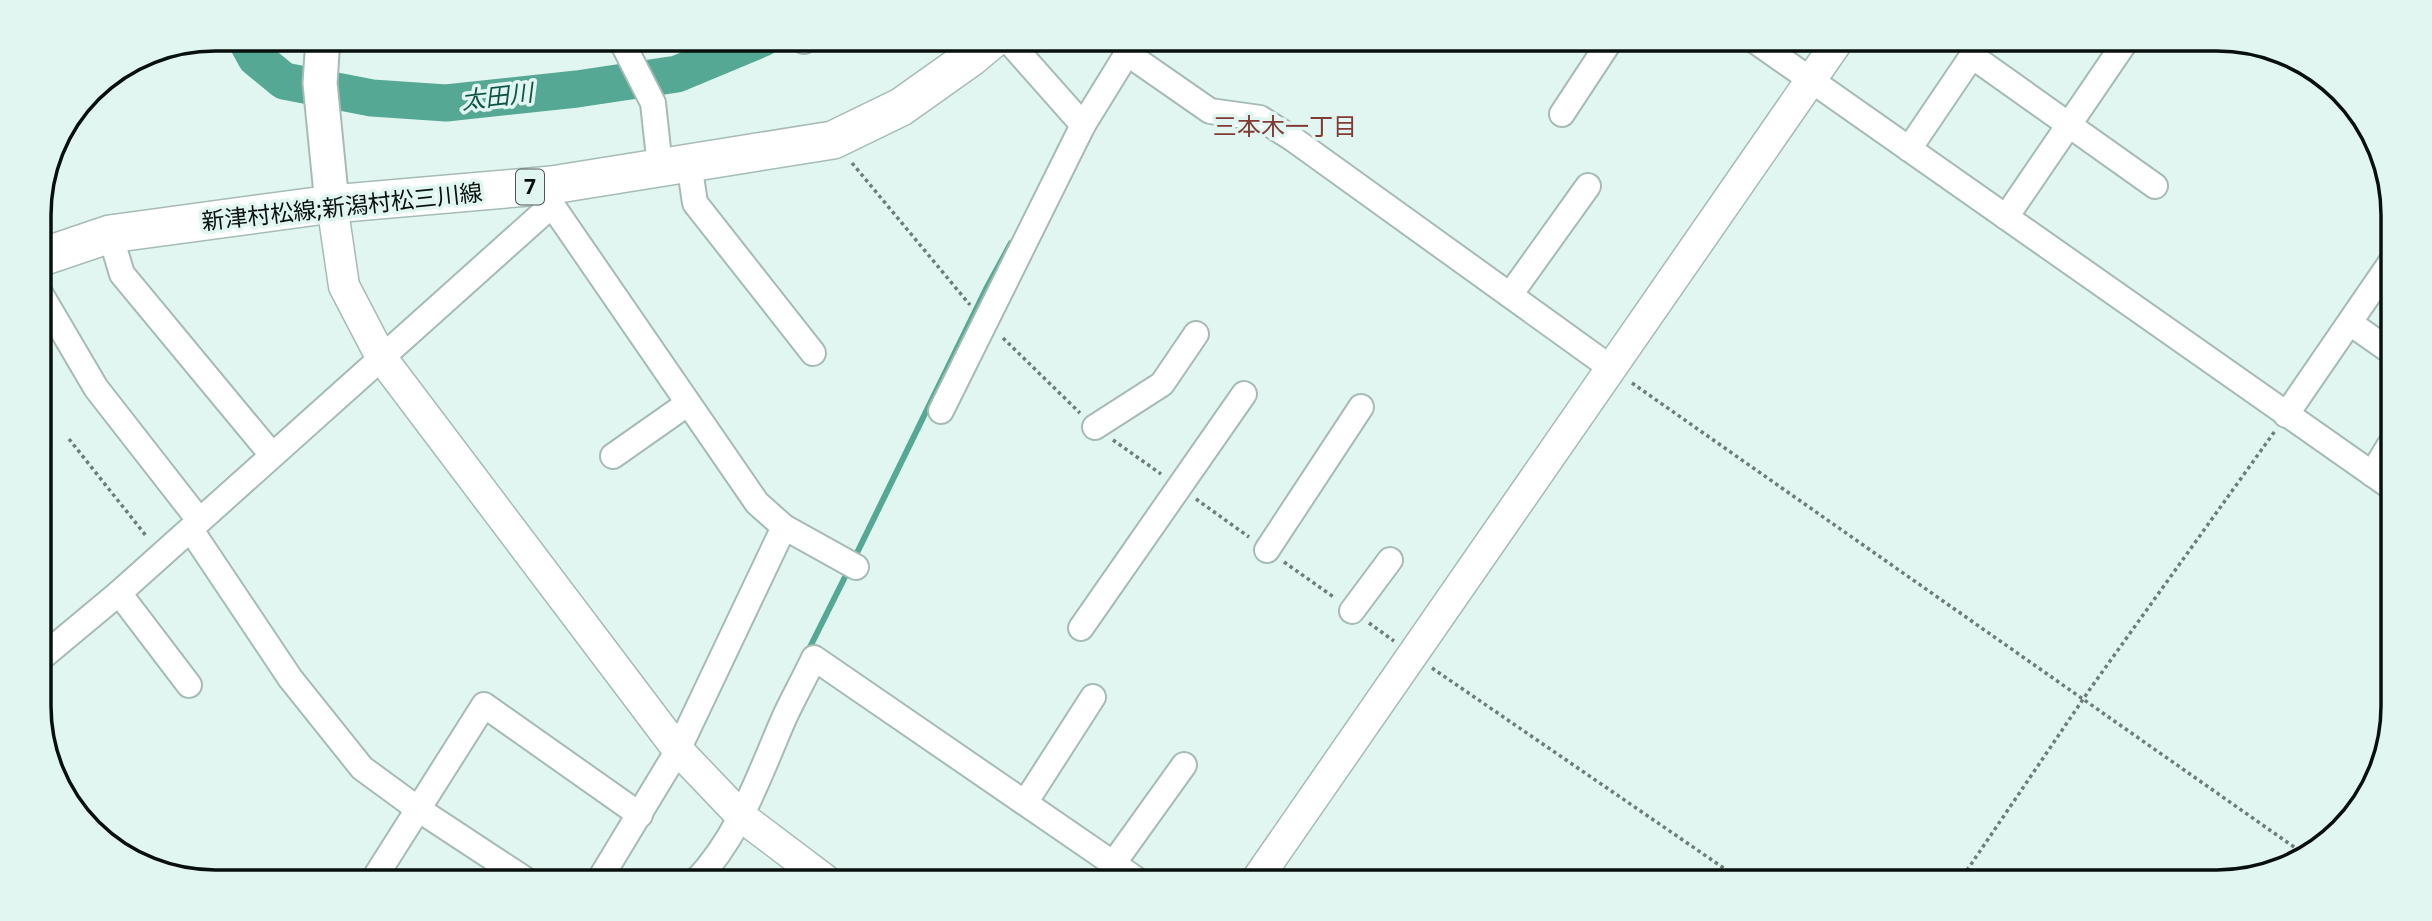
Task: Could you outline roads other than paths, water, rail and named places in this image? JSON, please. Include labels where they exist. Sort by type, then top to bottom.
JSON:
[{"type":"main road","points":[[322,51],[320,83],[332,204]]},
{"type":"main road","name":"新津村松線;新潟村松三川線","points":[[51,254],[110,234],[332,204],[552,195],[674,165],[833,140],[901,107],[978,51]]},
{"type":"street","points":[[627,51],[653,103],[674,165],[695,203],[813,353]]},
{"type":"street","points":[[1018,51],[1083,125]]},
{"type":"street","points":[[942,411],[1083,125],[1129,51]]},
{"type":"street","points":[[1138,51],[1210,111],[1261,118],[1304,146],[1611,368]]},
{"type":"street","points":[[1562,114],[1603,51]]},
{"type":"street","points":[[1770,51],[2380,479]]},
{"type":"street","points":[[1263,870],[1831,51]]},
{"type":"street","points":[[2006,217],[2119,51]]},
{"type":"street","points":[[1909,149],[1972,56],[2155,186]]},
{"type":"street","points":[[1510,295],[1588,186]]},
{"type":"street","points":[[51,643],[119,593],[162,555],[382,358],[552,195],[687,404],[757,503],[784,527],[856,567]]},
{"type":"street","points":[[332,204],[344,286],[382,358],[678,750],[742,817],[812,870]]},
{"type":"street","points":[[110,234],[122,274],[272,455]]},
{"type":"street","points":[[2286,415],[2381,277]]},
{"type":"street","points":[[51,311],[96,388],[195,525],[290,678],[362,768],[510,870]]},
{"type":"street","points":[[2350,323],[2381,345]]},
{"type":"street","points":[[1095,427],[1162,384],[1196,334]]},
{"type":"street","points":[[1081,628],[1244,394]]},
{"type":"street","points":[[613,456],[687,404]]},
{"type":"street","points":[[1267,550],[1361,407]]},
{"type":"street","points":[[606,870],[678,750],[784,527]]},
{"type":"street","points":[[1353,611],[1390,560]]},
{"type":"street","points":[[119,593],[189,685]]},
{"type":"street","points":[[706,870],[742,817],[814,658],[1123,870]]},
{"type":"street","points":[[1025,803],[1093,697]]},
{"type":"street","points":[[380,870],[484,705],[640,815]]},
{"type":"street","points":[[1114,864],[1184,765]]},
{"type":"waterway","name":"太田川","points":[[252,51],[256,58],[284,81],[372,98],[446,103],[577,89],[677,74],[732,51]]},
{"type":"waterway","points":[[854,559],[1011,243]]},
{"type":"waterway","points":[[807,653],[849,569]]},
{"type":"district","name":"三本木一丁目","points":[[1285,127]]}]
